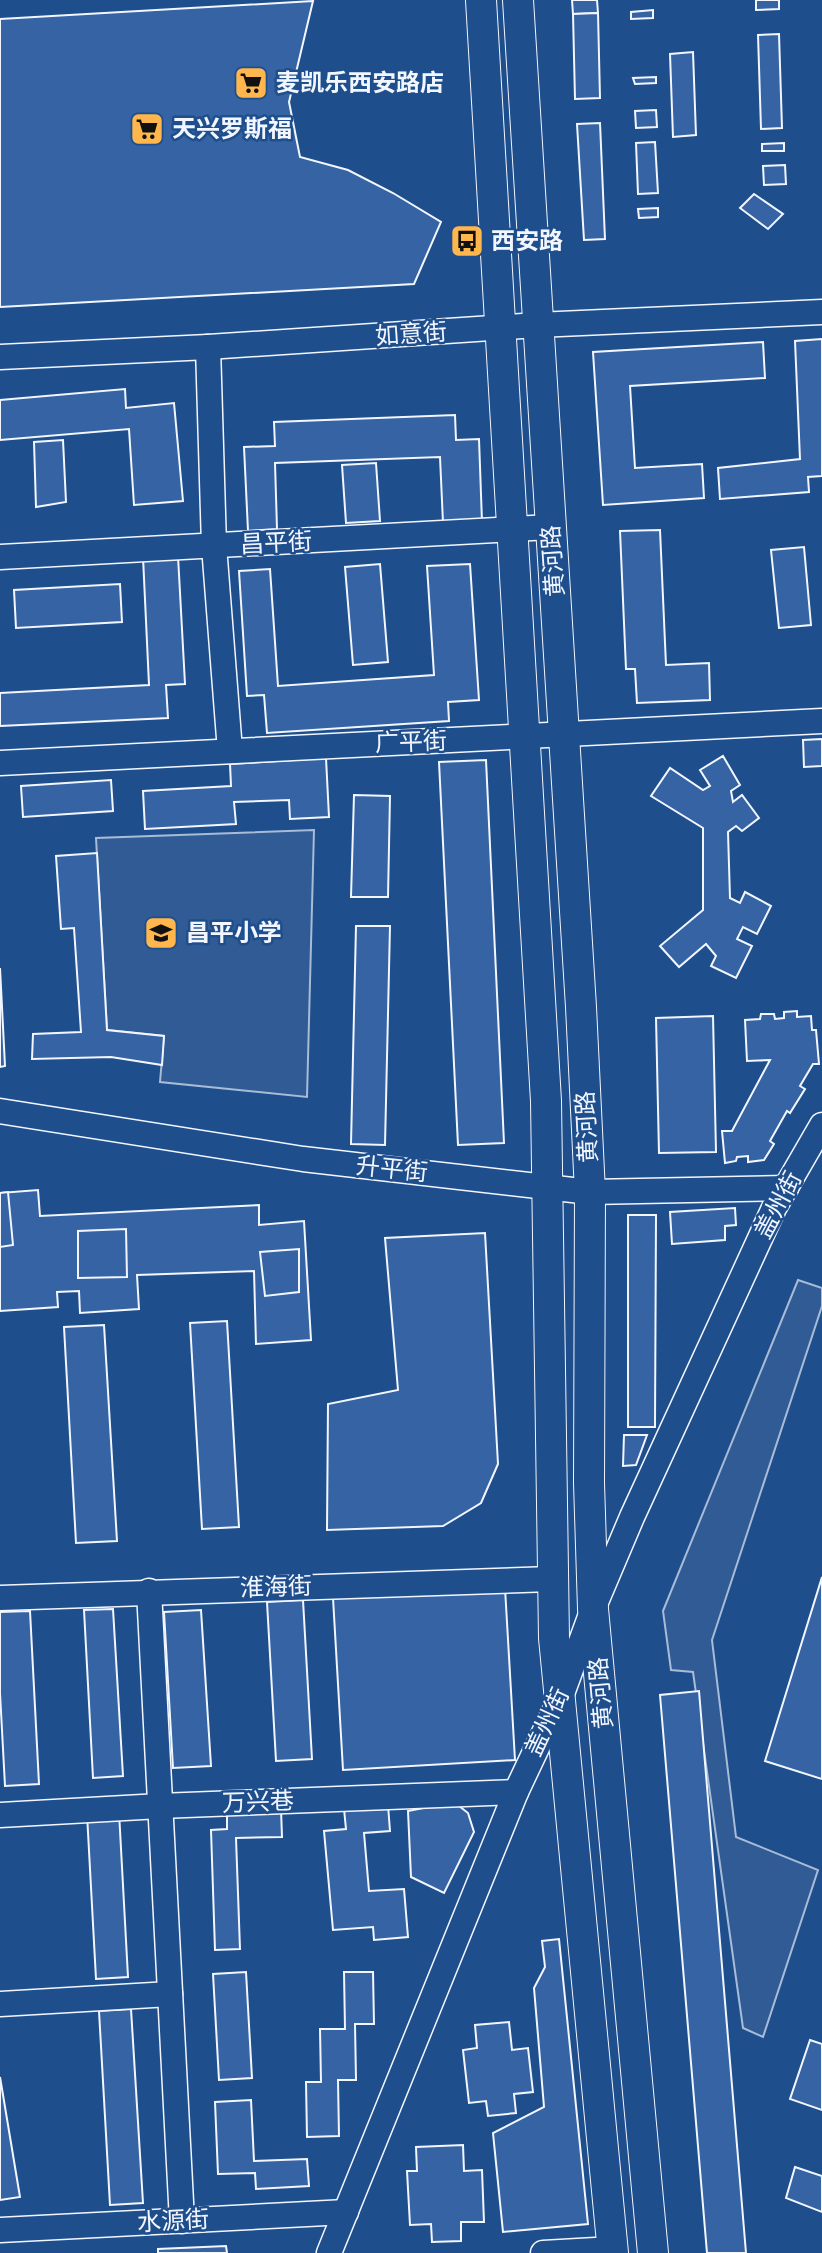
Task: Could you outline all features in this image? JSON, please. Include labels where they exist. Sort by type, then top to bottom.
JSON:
[{"type":"main road","name":"黄河路","points":[[481,0],[546,1101],[551,1579],[554,1638],[613,2251]]},
{"type":"main road","name":"黄河路","points":[[518,0],[590,1192],[589,1483],[593,1609],[653,2253]]},
{"type":"street","name":"如意街","points":[[0,357],[822,312]]},
{"type":"street","points":[[208,347],[214,546],[230,751]]},
{"type":"street","name":"昌平街","points":[[0,557],[551,527]]},
{"type":"street","name":"广平街","points":[[0,763],[822,721]]},
{"type":"street","name":"升平街","points":[[0,1111],[303,1159],[590,1192],[786,1188]]},
{"type":"street","name":"盖州街","points":[[329,2253],[516,1792],[560,1699],[593,1609],[632,1517],[774,1208],[822,1125]]},
{"type":"street","name":"淮海街","points":[[0,1598],[551,1579]]},
{"type":"street","points":[[149,1591],[182,2221]]},
{"type":"street","name":"万兴巷","points":[[0,1815],[516,1792]]},
{"type":"street","points":[[0,2004],[170,1994]]},
{"type":"street","name":"水源街","points":[[0,2230],[346,2212]]},
{"type":"street","points":[[543,2253],[613,2251]]},
{"type":"shaded area","points":[[314,830],[307,1097],[160,1082],[164,1036],[107,1030],[96,838]]},
{"type":"shaded area","points":[[798,1280],[822,1288],[822,1306],[712,1640],[736,1837],[818,1870],[763,2037],[743,2028],[693,1672],[671,1670],[663,1611]]},
{"type":"building","points":[[572,0],[597,0],[598,13],[573,14]]},
{"type":"building","points":[[756,0],[779,0],[779,9],[756,10]]},
{"type":"building","name":"天兴罗斯福","points":[[313,1],[289,102],[300,157],[348,170],[441,222],[414,284],[0,307],[0,19]]},
{"type":"building","points":[[653,10],[653,18],[631,19],[631,12]]},
{"type":"building","points":[[598,13],[600,98],[575,99],[573,14]]},
{"type":"building","points":[[779,34],[782,128],[761,129],[758,35]]},
{"type":"building","points":[[693,52],[696,135],[673,137],[670,54]]},
{"type":"building","points":[[656,77],[656,83],[635,84],[633,78]]},
{"type":"building","points":[[656,110],[657,127],[636,128],[635,111]]},
{"type":"building","points":[[600,123],[605,239],[584,240],[577,124]]},
{"type":"building","points":[[655,142],[658,193],[638,194],[636,143]]},
{"type":"building","points":[[784,143],[784,151],[762,151],[762,144]]},
{"type":"building","points":[[785,165],[786,184],[764,185],[763,166]]},
{"type":"building","points":[[754,194],[783,214],[768,229],[740,208]]},
{"type":"building","points":[[658,208],[658,217],[639,218],[638,209]]},
{"type":"building","points":[[822,339],[822,476],[808,477],[809,492],[720,499],[718,468],[800,459],[795,341]]},
{"type":"building","points":[[763,342],[765,378],[630,386],[635,468],[702,464],[704,498],[603,505],[593,352]]},
{"type":"building","points":[[125,389],[126,408],[174,403],[183,501],[134,505],[129,429],[0,440],[0,400]]},
{"type":"building","points":[[455,415],[456,440],[479,439],[482,522],[443,523],[440,457],[275,463],[277,529],[248,531],[244,447],[275,446],[274,422]]},
{"type":"building","points":[[63,440],[66,502],[36,507],[34,442]]},
{"type":"building","points":[[376,463],[380,521],[346,523],[342,465]]},
{"type":"building","points":[[660,530],[666,665],[709,663],[710,700],[637,703],[635,669],[626,669],[620,531]]},
{"type":"building","points":[[804,547],[811,625],[779,628],[771,550]]},
{"type":"building","points":[[178,556],[185,684],[166,685],[168,718],[0,726],[0,693],[149,685],[143,557]]},
{"type":"building","points":[[380,564],[388,662],[353,665],[345,567]]},
{"type":"building","points":[[470,564],[479,700],[448,702],[449,721],[267,733],[264,695],[247,696],[239,571],[270,569],[278,686],[434,675],[427,566]]},
{"type":"building","points":[[120,584],[122,622],[16,628],[14,590]]},
{"type":"building","points":[[822,739],[822,766],[804,767],[803,740]]},
{"type":"building","points":[[723,756],[740,785],[731,791],[733,802],[742,795],[759,818],[742,831],[736,826],[728,832],[730,898],[740,903],[745,892],[771,906],[757,934],[743,927],[737,939],[752,946],[736,978],[711,966],[716,956],[706,944],[679,967],[660,946],[703,910],[703,828],[651,796],[670,768],[703,790],[710,786],[700,770]]},
{"type":"building","points":[[326,758],[329,817],[290,819],[289,800],[234,802],[236,824],[145,829],[143,791],[231,786],[230,764]]},
{"type":"building","points":[[486,760],[504,1143],[458,1145],[439,762]]},
{"type":"building","points":[[111,780],[113,811],[23,817],[21,786]]},
{"type":"building","points":[[354,795],[390,796],[388,897],[351,897]]},
{"type":"building","points":[[97,853],[107,1030],[164,1036],[162,1065],[111,1057],[32,1059],[33,1034],[81,1032],[74,928],[61,929],[56,856]]},
{"type":"building","points":[[356,926],[390,926],[385,1145],[351,1144]]},
{"type":"building","points":[[0,968],[5,1066],[0,1067]]},
{"type":"building","points":[[797,1011],[797,1017],[811,1016],[812,1030],[816,1030],[819,1064],[813,1064],[800,1086],[805,1089],[790,1113],[787,1111],[770,1141],[774,1144],[764,1160],[748,1162],[748,1156],[737,1157],[736,1161],[725,1163],[722,1131],[732,1131],[770,1060],[747,1061],[745,1020],[760,1019],[761,1014],[774,1014],[775,1019],[784,1018],[784,1012]]},
{"type":"building","points":[[713,1016],[716,1152],[659,1153],[656,1018]]},
{"type":"building","points":[[38,1190],[40,1216],[259,1205],[259,1225],[304,1221],[311,1340],[256,1344],[254,1271],[137,1275],[139,1309],[80,1313],[79,1291],[57,1292],[58,1307],[0,1311],[0,1193]]},
{"type":"building","points":[[8,1192],[13,1245],[0,1247],[0,1193]]},
{"type":"building","points":[[735,1208],[736,1225],[725,1226],[725,1240],[672,1244],[670,1212]]},
{"type":"building","points":[[628,1215],[656,1215],[655,1427],[628,1427]]},
{"type":"building","points":[[126,1229],[127,1277],[78,1278],[78,1231]]},
{"type":"building","points":[[485,1233],[498,1464],[481,1503],[443,1526],[327,1530],[328,1404],[398,1390],[385,1238]]},
{"type":"building","points":[[299,1249],[299,1292],[265,1296],[260,1252]]},
{"type":"building","points":[[227,1321],[239,1527],[202,1529],[190,1323]]},
{"type":"building","points":[[104,1325],[117,1541],[76,1543],[64,1327]]},
{"type":"building","points":[[624,1435],[647,1435],[636,1465],[623,1466]]},
{"type":"building","points":[[822,1577],[822,1779],[765,1761]]},
{"type":"building","points":[[505,1588],[515,1760],[343,1770],[333,1598]]},
{"type":"building","points":[[303,1600],[312,1759],[276,1761],[267,1602]]},
{"type":"building","points":[[113,1609],[123,1776],[93,1778],[84,1610]]},
{"type":"building","points":[[201,1610],[211,1766],[173,1768],[164,1612]]},
{"type":"building","points":[[30,1611],[39,1784],[5,1786],[0,1693],[0,1612]]},
{"type":"building","points":[[699,1691],[746,2253],[707,2253],[660,1695]]},
{"type":"building","points":[[454,1802],[468,1813],[474,1832],[444,1893],[411,1877],[408,1811]]},
{"type":"building","points":[[388,1805],[390,1831],[364,1833],[369,1891],[404,1889],[408,1937],[374,1940],[373,1927],[333,1930],[324,1831],[346,1829],[344,1809]]},
{"type":"building","points":[[281,1809],[282,1837],[236,1838],[240,1949],[215,1950],[211,1830],[227,1829],[227,1811]]},
{"type":"building","points":[[119,1812],[128,1977],[96,1979],[87,1814]]},
{"type":"building","points":[[559,1939],[588,2224],[503,2232],[493,2133],[544,2107],[534,1988],[545,1967],[542,1941]]},
{"type":"building","points":[[246,1972],[252,2078],[219,2080],[213,1974]]},
{"type":"building","points":[[344,1972],[373,1972],[374,2024],[355,2024],[356,2080],[338,2080],[339,2136],[307,2137],[306,2082],[321,2082],[320,2029],[345,2029]]},
{"type":"building","points":[[131,2009],[143,2203],[110,2205],[99,2011]]},
{"type":"building","points":[[509,2022],[512,2050],[528,2048],[533,2092],[514,2094],[516,2113],[488,2116],[486,2101],[469,2103],[463,2050],[477,2048],[475,2025]]},
{"type":"building","points":[[810,2040],[822,2044],[822,2110],[790,2099]]},
{"type":"building","points":[[0,2077],[20,2197],[0,2200]]},
{"type":"building","points":[[251,2100],[254,2161],[307,2159],[309,2186],[256,2189],[255,2173],[218,2174],[215,2102]]},
{"type":"building","points":[[463,2145],[464,2171],[482,2170],[484,2222],[461,2222],[461,2241],[432,2242],[431,2224],[410,2225],[407,2171],[417,2171],[416,2147]]},
{"type":"building","points":[[795,2167],[822,2176],[822,2212],[786,2198]]},
{"type":"building","points":[[226,2246],[227,2253],[158,2253],[158,2249]]},
{"type":"place","name":"麦凯乐西安路店","points":[[251,83]]},
{"type":"place","name":"天兴罗斯福","points":[[147,129]]},
{"type":"place","name":"西安路","points":[[467,241]]},
{"type":"place","name":"昌平小学","points":[[161,933]]}]
